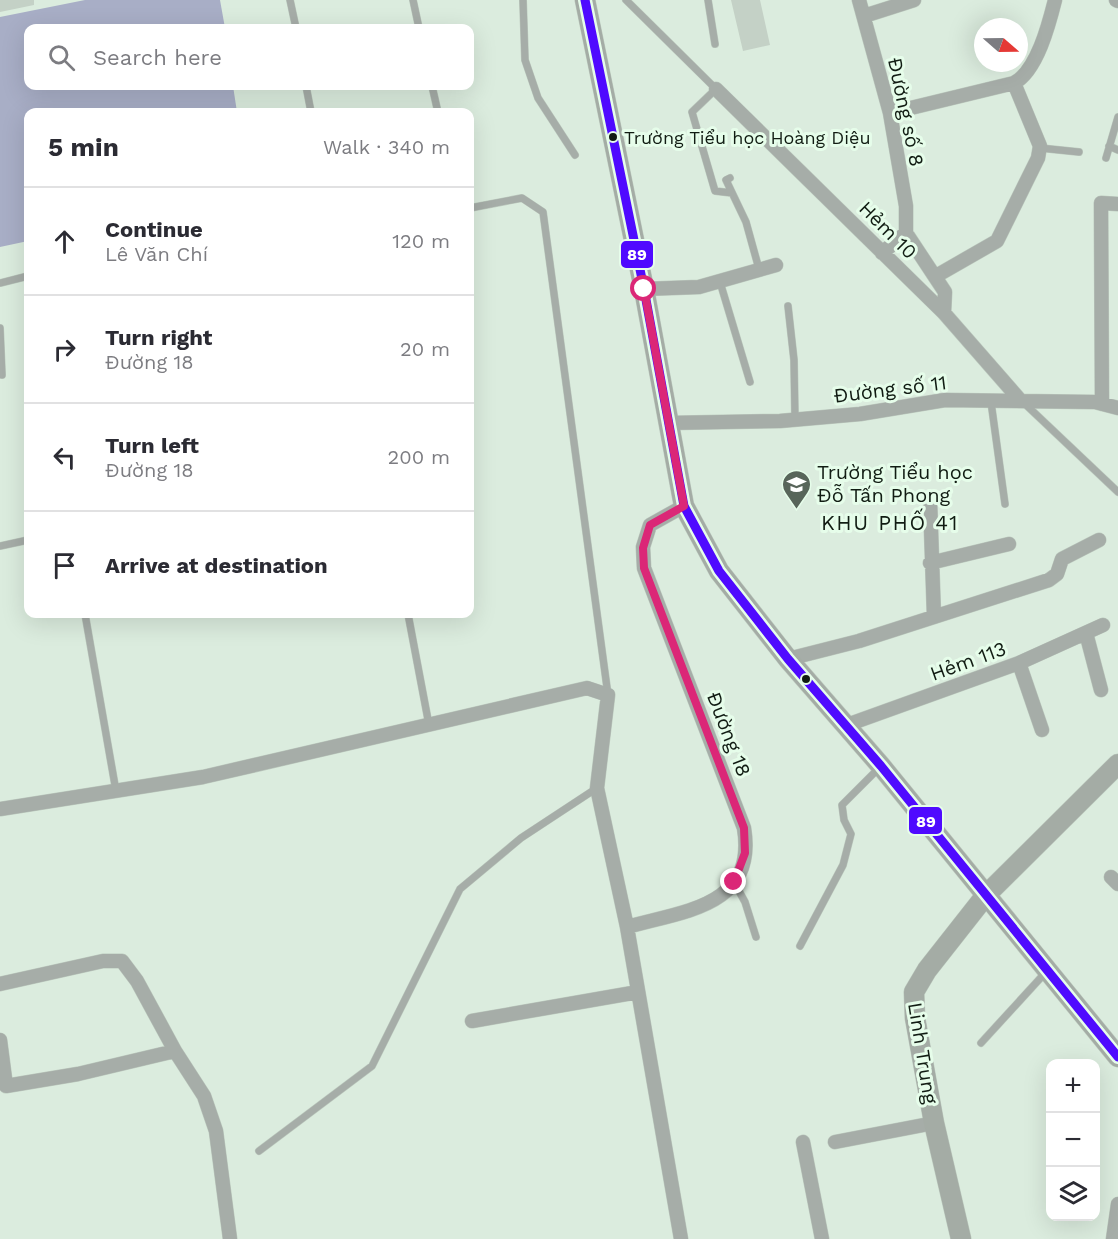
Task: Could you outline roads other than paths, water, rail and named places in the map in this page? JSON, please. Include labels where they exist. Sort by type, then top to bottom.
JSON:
[{"type":"main road","points":[[585,0],[644,289],[666,423],[684,506],[719,571],[788,659],[881,766],[1118,1057]]},
{"type":"main road","name":"Linh Trung","points":[[961,1239],[934,1123],[915,1018],[914,992],[927,970],[986,895],[1118,764]]},
{"type":"street","name":"Đường số 8","points":[[860,0],[890,112],[906,206],[906,233]]},
{"type":"street","points":[[864,16],[914,0]]},
{"type":"street","points":[[890,112],[1014,83],[1024,76],[1048,29],[1055,0]]},
{"type":"street","points":[[936,276],[997,241],[1022,194],[1040,148],[1014,83]]},
{"type":"street","name":"Hẻm 10","points":[[716,89],[944,313],[1020,400]]},
{"type":"street","points":[[1102,404],[1101,203],[1118,204]]},
{"type":"street","points":[[882,253],[906,233],[945,292],[944,313]]},
{"type":"street","points":[[644,289],[699,287],[777,265]]},
{"type":"street","name":"Đường số 11","points":[[666,423],[795,419],[860,414],[945,400],[991,402],[1020,400],[1102,404],[1118,408]]},
{"type":"street","points":[[930,500],[930,563],[934,616]]},
{"type":"street","name":"Đường 18","points":[[627,927],[717,900],[734,882],[745,853],[744,828],[644,568],[643,548],[650,525],[684,506]]},
{"type":"street","points":[[788,659],[859,640],[1049,580],[1057,574],[1062,559],[1099,540]]},
{"type":"street","points":[[930,563],[1009,544]]},
{"type":"street","name":"Hẻm 113","points":[[844,726],[1018,663],[1103,625]]},
{"type":"street","points":[[1086,633],[1101,690]]},
{"type":"street","points":[[1018,663],[1042,730]]},
{"type":"street","points":[[0,809],[203,777],[587,688],[608,695],[597,788],[627,927],[681,1239]]},
{"type":"street","points":[[0,984],[103,961],[122,961],[137,981],[175,1050],[204,1096],[216,1131],[230,1239]]},
{"type":"street","points":[[472,1021],[638,992]]},
{"type":"street","points":[[0,1040],[3,1086],[78,1074],[175,1050]]},
{"type":"street","points":[[835,1142],[934,1123]]},
{"type":"street","points":[[803,1142],[822,1239]]},
{"type":"street","points":[[1113,1239],[1118,1204]]},
{"type":"lane","points":[[290,0],[295,24]]},
{"type":"lane","points":[[413,0],[418,24]]},
{"type":"lane","points":[[523,0],[525,60],[538,98],[575,155]]},
{"type":"lane","name":"Hẻm 10","points":[[626,0],[716,89]]},
{"type":"lane","points":[[708,0],[715,44]]},
{"type":"lane","points":[[716,89],[692,112],[715,191],[732,194]]},
{"type":"lane","points":[[307,90],[311,108]]},
{"type":"lane","points":[[433,90],[436,108]]},
{"type":"lane","points":[[1106,158],[1118,117]]},
{"type":"lane","points":[[1109,146],[1118,150]]},
{"type":"lane","points":[[1040,148],[1079,152]]},
{"type":"lane","points":[[730,178],[726,180],[746,222],[759,269]]},
{"type":"lane","points":[[474,207],[522,198],[543,212],[608,695]]},
{"type":"lane","points":[[0,283],[24,277]]},
{"type":"lane","points":[[720,282],[750,382]]},
{"type":"lane","points":[[788,306],[794,360],[792,372],[795,419]]},
{"type":"lane","points":[[0,328],[2,375]]},
{"type":"lane","name":"Hẻm 10","points":[[1020,400],[1118,492]]},
{"type":"lane","points":[[991,402],[1005,504]]},
{"type":"lane","points":[[0,546],[24,541]]},
{"type":"lane","points":[[86,618],[116,791]]},
{"type":"lane","points":[[409,618],[429,724]]},
{"type":"lane","points":[[800,946],[843,865],[851,834],[844,820],[842,805],[881,766]]},
{"type":"lane","points":[[259,1151],[372,1066],[460,889],[521,838],[597,788]]},
{"type":"lane","points":[[734,882],[745,902],[756,938]]},
{"type":"lane","points":[[981,1043],[1047,970]]},
{"type":"water","points":[[85,0],[220,0],[224,24],[24,24],[24,90],[234,90],[236,108],[24,108],[24,242],[0,247],[0,17]]},
{"type":"place","name":"Trường Tiểu học Hoàng Diệu","points":[[613,137]]},
{"type":"place","name":"Trường Tiểu học Đỗ Tấn Phong","points":[[796,510]]},
{"type":"district","name":"KHU PHỐ 41","points":[[890,522]]}]
